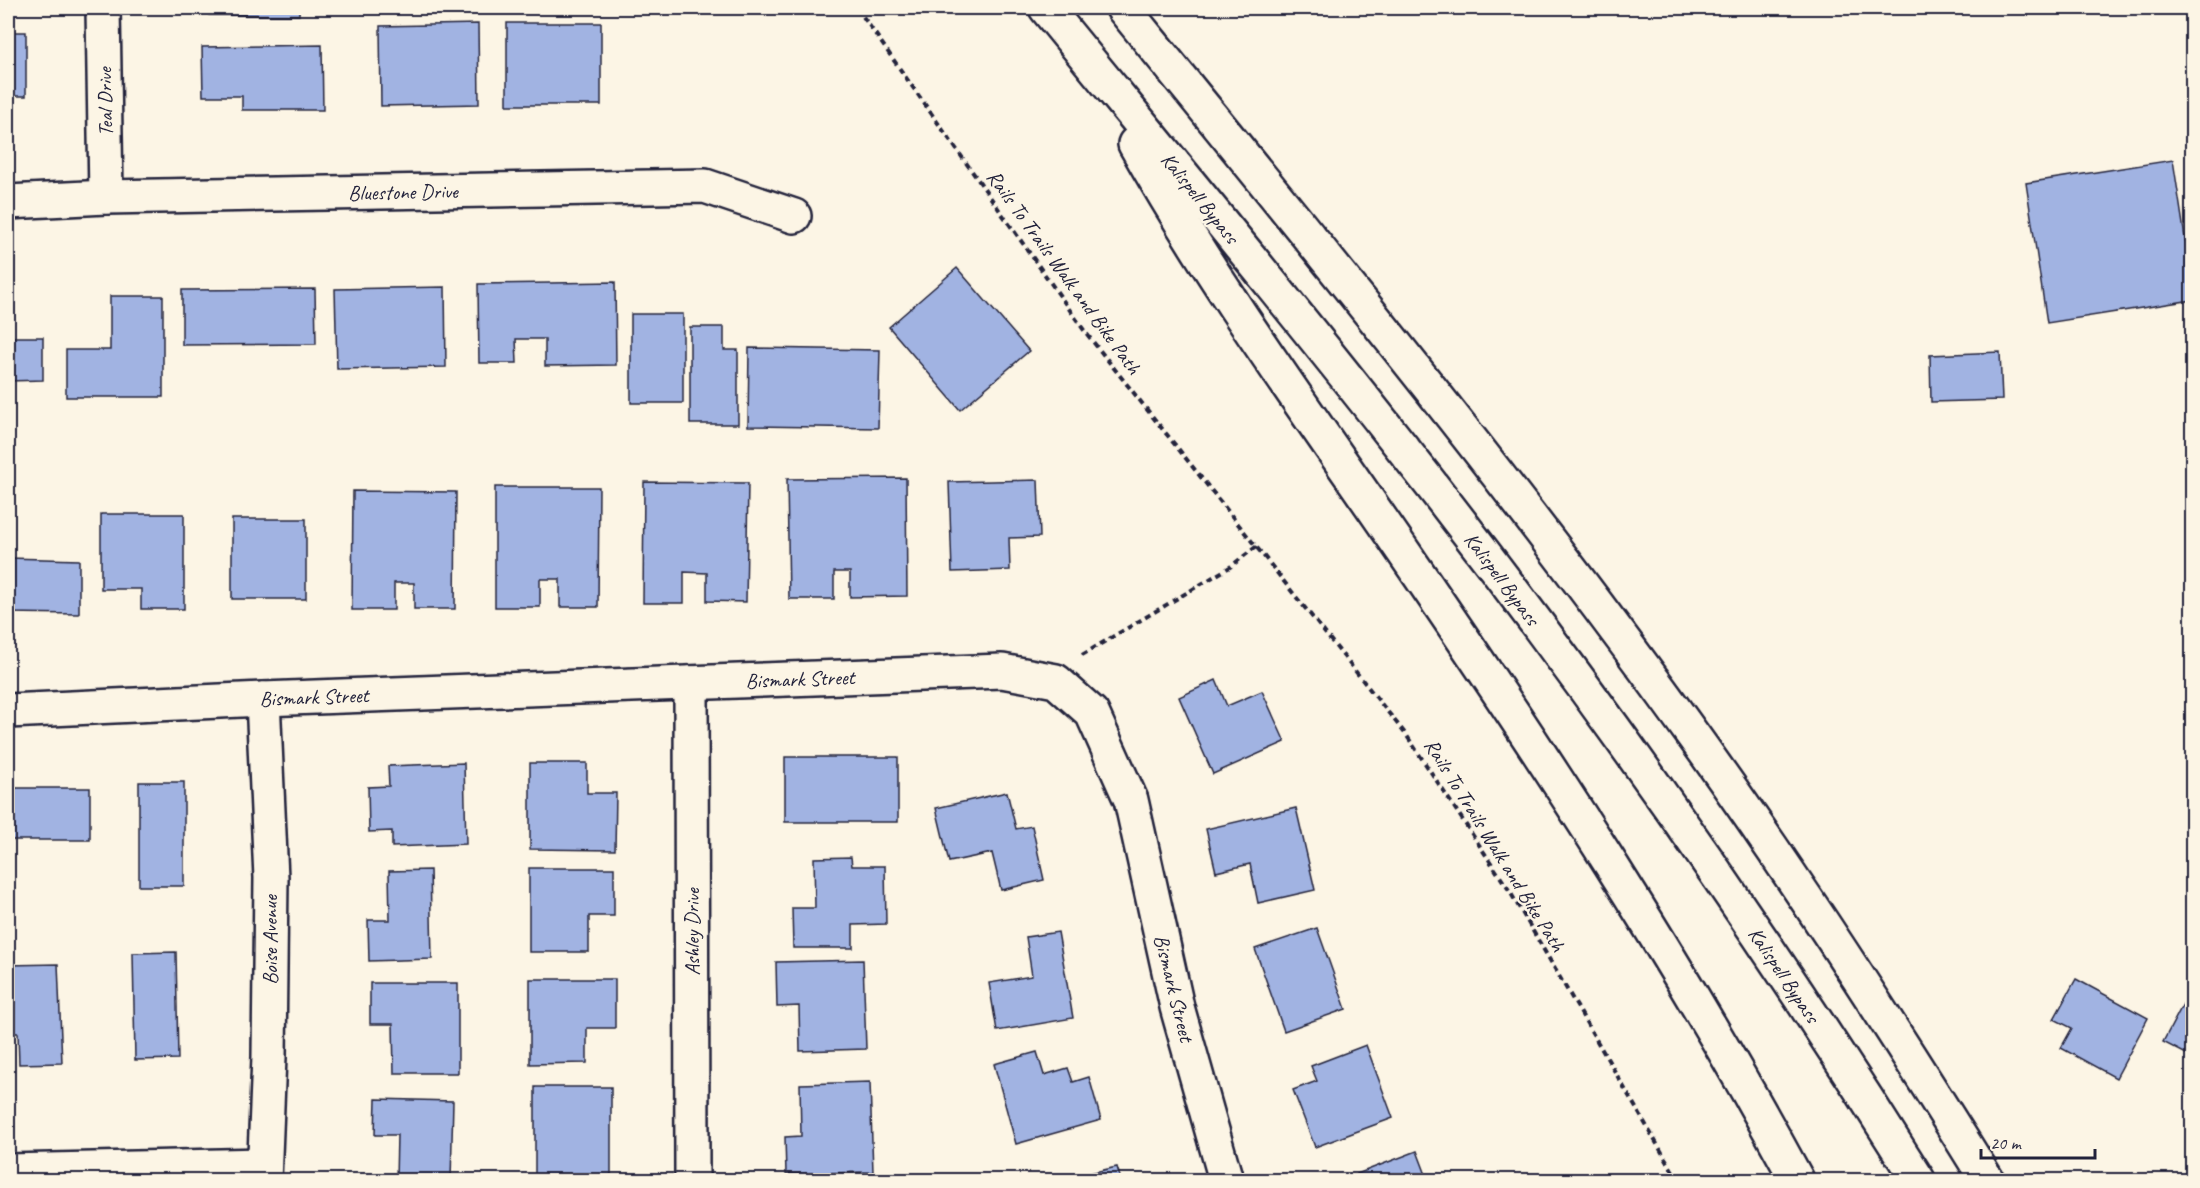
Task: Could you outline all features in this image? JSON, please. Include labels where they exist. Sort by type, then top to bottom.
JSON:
[{"type":"main road","name":"Teal Drive","points":[[103,8],[106,197]]},
{"type":"main road","name":"Kalispell Bypass","points":[[1046,8],[1393,436],[1520,602],[1715,872],[1788,979],[1918,1180]]},
{"type":"main road","points":[[1123,8],[1370,311],[1622,639],[1705,752],[1785,867],[1863,983],[1987,1180]]},
{"type":"main road","points":[[1085,56],[1140,153],[1239,311],[1493,683],[1597,842],[1703,1014],[1797,1180]]},
{"type":"main road","name":"Bluestone Drive","points":[[8,202],[106,197],[705,186],[794,216]]},
{"type":"main road","name":"Bismark Street","points":[[8,711],[1002,671],[1056,681],[1092,713],[1131,800],[1177,1007],[1226,1180]]},
{"type":"main road","name":"Ashley Drive","points":[[691,683],[692,1180]]},
{"type":"main road","name":"Boise Avenue","points":[[263,699],[270,878],[269,1057],[264,1173]]},
{"type":"main road","points":[[8,1171],[264,1173]]},
{"type":"path","name":"Rails To Trails Walk and Bike Path","points":[[858,8],[1086,333],[1407,736],[1509,890],[1678,1180]]},
{"type":"path","points":[[1056,681],[1080,656],[1230,567],[1257,546]]},
{"type":"building","points":[[209,8],[299,8],[299,15],[209,15]]},
{"type":"building","points":[[507,23],[601,23],[601,105],[507,105]]},
{"type":"building","points":[[478,24],[479,104],[381,106],[380,26]]},
{"type":"building","points":[[8,32],[26,32],[26,96],[8,96]]},
{"type":"building","points":[[322,45],[323,110],[242,110],[242,96],[203,96],[202,47]]},
{"type":"building","points":[[2173,160],[2192,283],[2192,300],[2047,323],[2026,183]]},
{"type":"building","points":[[957,268],[1029,351],[960,410],[889,327]]},
{"type":"building","points":[[615,282],[616,365],[545,366],[545,339],[516,339],[517,363],[479,363],[478,284]]},
{"type":"building","points":[[445,287],[446,367],[337,369],[335,289]]},
{"type":"building","points":[[315,289],[316,344],[182,345],[182,290]]},
{"type":"building","points":[[110,296],[163,296],[163,397],[66,397],[66,350],[110,350]]},
{"type":"building","points":[[631,314],[683,314],[683,403],[631,403]]},
{"type":"building","points":[[690,327],[724,327],[724,350],[738,350],[738,424],[690,424]]},
{"type":"building","points":[[8,337],[43,337],[43,380],[8,381]]},
{"type":"building","points":[[749,348],[880,350],[878,428],[748,426]]},
{"type":"building","points":[[2000,352],[2002,400],[1931,402],[1930,355]]},
{"type":"building","points":[[906,478],[907,596],[850,597],[850,572],[834,572],[834,599],[789,599],[787,479]]},
{"type":"building","points":[[1038,480],[1040,537],[1009,538],[1010,570],[952,572],[949,482]]},
{"type":"building","points":[[644,482],[748,483],[746,602],[707,601],[707,573],[684,572],[684,603],[643,603]]},
{"type":"building","points":[[495,487],[599,487],[598,607],[560,607],[560,579],[540,579],[540,607],[495,607]]},
{"type":"building","points":[[353,491],[456,492],[455,609],[414,609],[414,583],[394,583],[394,610],[352,610]]},
{"type":"building","points":[[101,514],[184,514],[184,609],[141,609],[141,589],[101,589]]},
{"type":"building","points":[[232,519],[306,519],[306,599],[232,599]]},
{"type":"building","points":[[8,558],[79,560],[79,614],[8,613]]},
{"type":"building","points":[[1216,680],[1227,706],[1262,691],[1285,742],[1213,774],[1179,697]]},
{"type":"building","points":[[785,757],[898,757],[898,822],[785,822]]},
{"type":"building","points":[[464,763],[466,844],[392,847],[392,831],[369,832],[368,787],[389,786],[388,766]]},
{"type":"building","points":[[530,763],[587,763],[587,793],[616,793],[615,850],[530,849]]},
{"type":"building","points":[[139,782],[184,782],[184,886],[139,886]]},
{"type":"building","points":[[8,788],[90,788],[90,840],[8,840]]},
{"type":"building","points":[[1007,792],[1016,829],[1032,826],[1044,880],[1001,890],[992,853],[949,862],[936,808]]},
{"type":"building","points":[[1296,808],[1315,890],[1258,903],[1250,864],[1216,872],[1206,829]]},
{"type":"building","points":[[851,857],[852,866],[885,866],[886,924],[853,925],[853,948],[793,948],[792,908],[815,908],[814,858]]},
{"type":"building","points":[[529,868],[614,868],[614,916],[589,916],[589,952],[529,952]]},
{"type":"building","points":[[430,870],[432,959],[369,961],[368,920],[390,920],[389,871]]},
{"type":"building","points":[[1317,928],[1346,1009],[1284,1031],[1255,949]]},
{"type":"building","points":[[1058,932],[1073,1018],[997,1031],[989,983],[1032,976],[1026,937]]},
{"type":"building","points":[[176,952],[178,1059],[135,1060],[133,953]]},
{"type":"building","points":[[863,960],[866,1049],[800,1051],[799,1006],[777,1007],[776,962]]},
{"type":"building","points":[[58,964],[62,1063],[19,1064],[18,1033],[8,1033],[8,965]]},
{"type":"building","points":[[530,979],[615,979],[615,1028],[587,1028],[587,1063],[530,1064]]},
{"type":"building","points":[[2076,979],[2148,1018],[2116,1078],[2061,1048],[2072,1028],[2054,1019]]},
{"type":"building","points":[[370,983],[458,983],[458,1073],[394,1073],[393,1024],[370,1024]]},
{"type":"building","points":[[2192,990],[2192,1057],[2163,1042]]},
{"type":"building","points":[[1366,1045],[1393,1118],[1315,1147],[1293,1090],[1317,1081],[1311,1066]]},
{"type":"building","points":[[1037,1052],[1044,1075],[1068,1068],[1073,1082],[1089,1077],[1101,1120],[1016,1144],[994,1064]]},
{"type":"building","points":[[870,1082],[873,1172],[786,1174],[785,1137],[801,1136],[800,1084]]},
{"type":"building","points":[[535,1087],[611,1087],[611,1180],[535,1180]]},
{"type":"building","points":[[376,1099],[453,1101],[451,1180],[396,1180],[397,1135],[375,1135]]},
{"type":"building","points":[[1417,1151],[1428,1180],[1359,1180],[1357,1174]]},
{"type":"building","points":[[1117,1167],[1121,1180],[1059,1180]]}]
